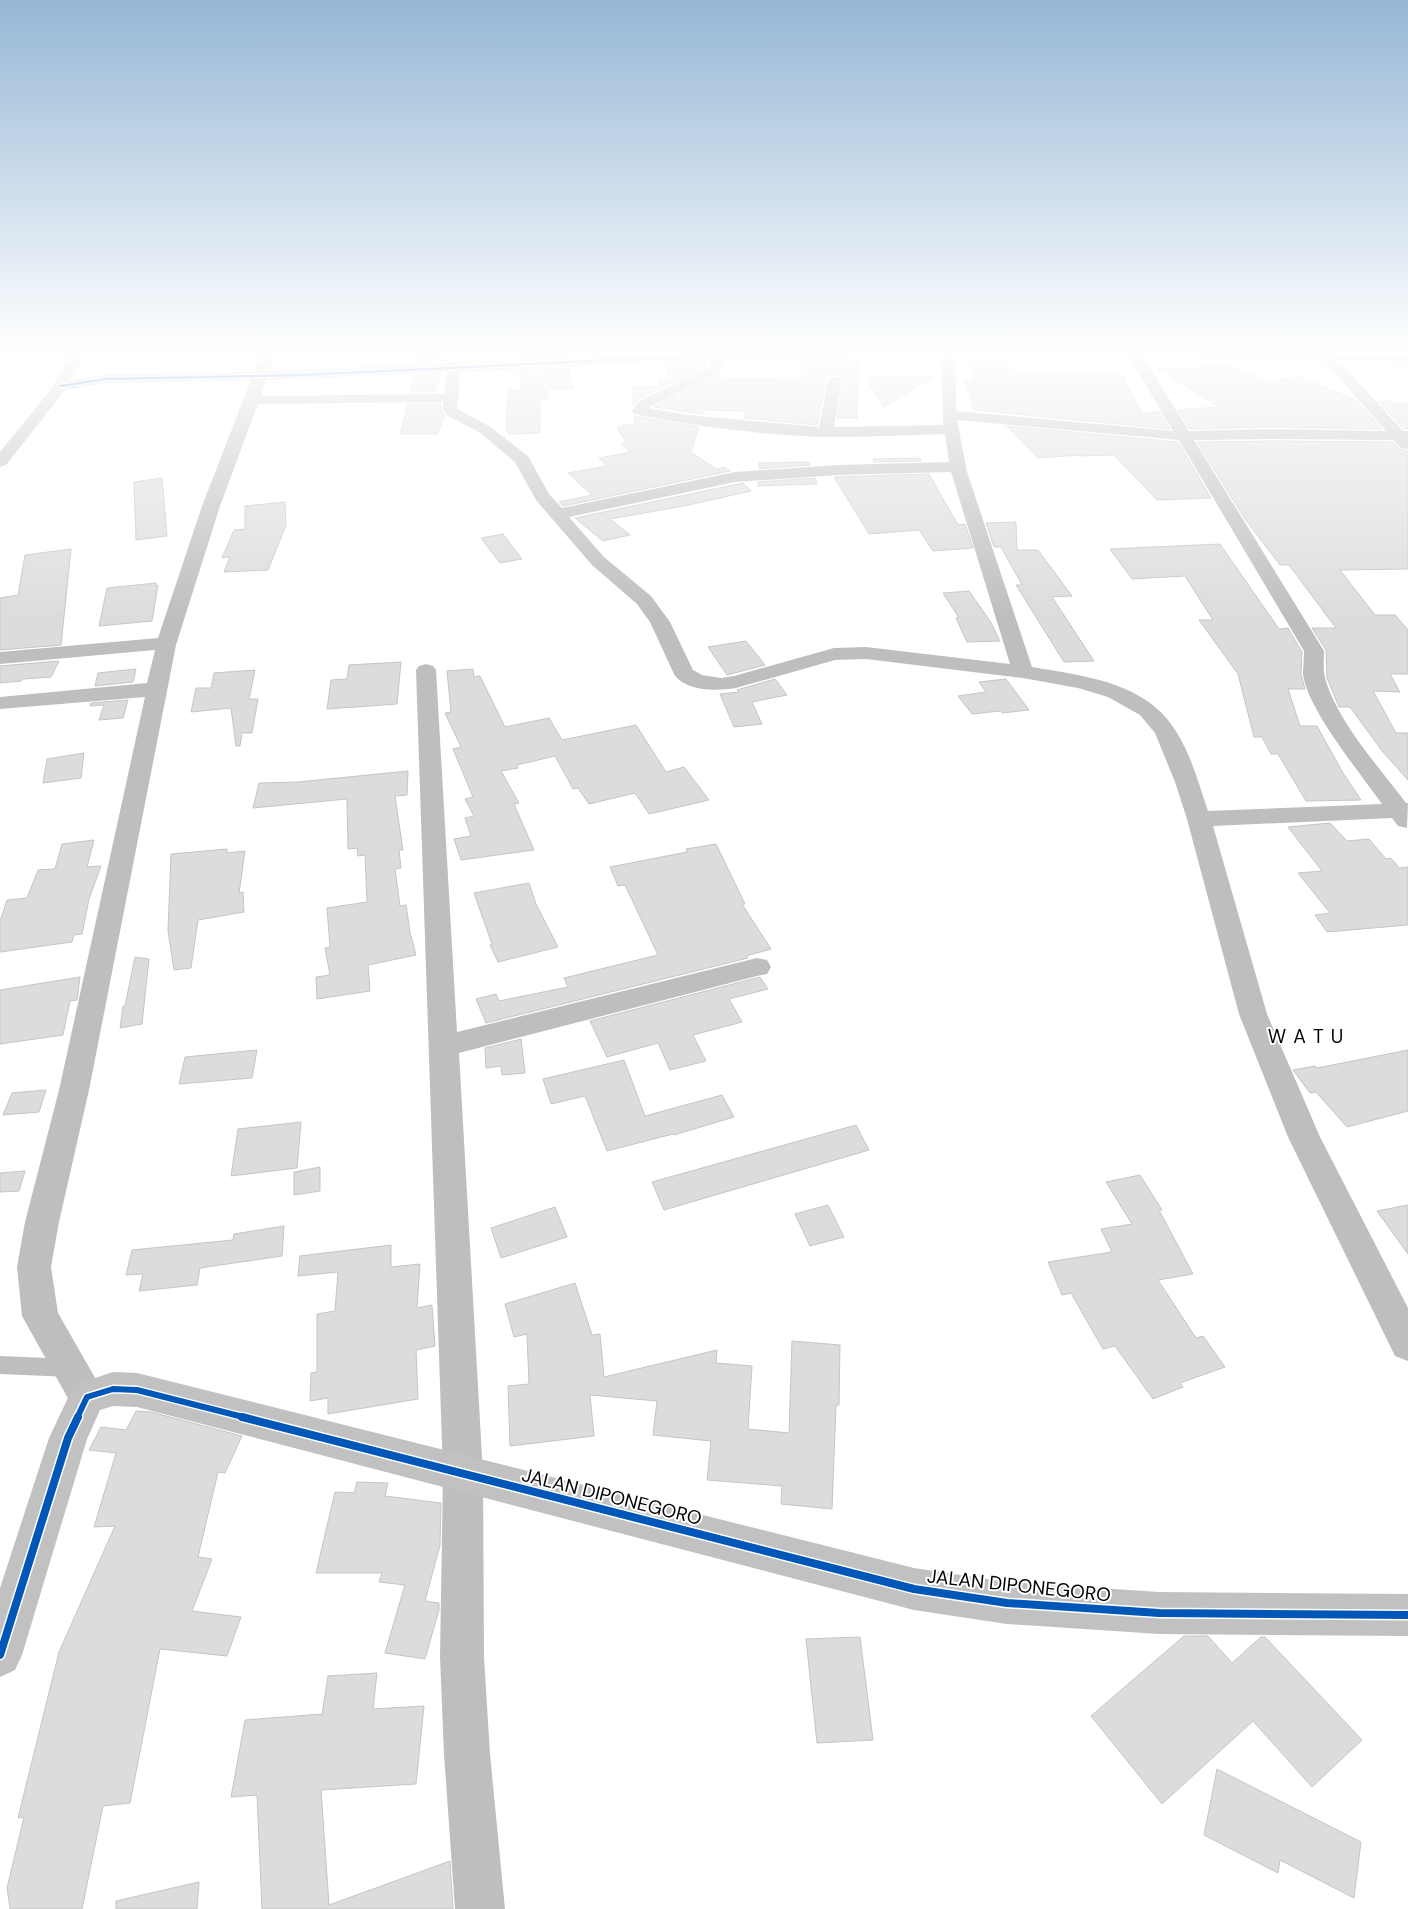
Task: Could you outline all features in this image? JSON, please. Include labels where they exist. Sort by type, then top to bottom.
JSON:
[{"type":"street","points":[[0,462],[19,438]]},
{"type":"street","points":[[0,1655],[68,1438],[78,1383],[40,1316],[34,1267],[42,1222],[74,1090],[167,643],[211,506],[237,438]]},
{"type":"street","points":[[496,438],[522,459],[542,496],[598,561],[644,600],[660,622],[684,674],[697,681],[711,684],[736,682],[834,654],[849,652],[866,653],[1023,672],[1108,690],[1126,697],[1160,723],[1175,754],[1199,819],[1253,1014],[1304,1137],[1408,1346]]},
{"type":"street","points":[[953,438],[959,467],[1023,672]]},
{"type":"street","points":[[1183,438],[1314,651],[1314,676],[1327,708],[1405,814]]},
{"type":"street","points":[[1363,438],[1405,440]]},
{"type":"street","points":[[558,514],[735,477],[838,470],[959,467]]},
{"type":"street","points":[[0,658],[167,643]]},
{"type":"street","points":[[426,670],[463,1474],[462,1657],[467,1754],[480,1909]]},
{"type":"street","points":[[0,703],[157,689]]},
{"type":"street","points":[[1199,819],[1405,814]]},
{"type":"street","points":[[444,1046],[757,967]]},
{"type":"street","name":"JALAN DIPONEGORO","points":[[78,1383],[113,1389],[137,1390],[914,1589],[1007,1603],[1158,1613],[1408,1615]]},
{"type":"lane","points":[[0,1365],[78,1383]]},
{"type":"building","points":[[624,438],[695,438],[691,452],[716,469],[725,467],[730,471],[563,506],[559,502],[592,495],[568,473],[607,466],[599,458],[631,452],[621,444],[627,443]]},
{"type":"building","points":[[1019,438],[1136,438],[1178,442],[1211,498],[1157,500],[1114,455],[1038,458]]},
{"type":"building","points":[[1197,442],[1393,442],[1400,449],[1408,451],[1408,569],[1340,570],[1375,615],[1395,615],[1408,630],[1408,674],[1390,674],[1400,692],[1373,691],[1396,733],[1408,733],[1408,780],[1383,752],[1350,707],[1339,707],[1327,678],[1326,650],[1312,628],[1336,628],[1289,565],[1280,565],[1245,519]]},
{"type":"building","points":[[920,458],[921,461],[874,462],[873,459]]},
{"type":"building","points":[[809,462],[810,465],[759,469],[759,463]]},
{"type":"building","points":[[929,474],[958,525],[965,524],[973,548],[933,551],[919,530],[869,534],[834,477]]},
{"type":"building","points":[[162,478],[167,536],[136,540],[134,482]]},
{"type":"building","points":[[815,478],[817,484],[758,486],[758,482]]},
{"type":"building","points":[[743,483],[751,491],[684,506],[610,519],[630,535],[603,541],[575,518]]},
{"type":"building","points":[[285,502],[286,525],[268,570],[224,572],[230,557],[222,558],[234,530],[245,529],[245,506]]},
{"type":"building","points":[[1016,522],[1017,550],[1038,550],[1072,596],[1052,597],[1094,661],[1064,662],[1016,585],[1022,585],[1001,547],[994,547],[986,523]]},
{"type":"building","points":[[503,534],[522,559],[500,563],[481,538]]},
{"type":"building","points":[[1220,544],[1279,629],[1288,628],[1302,652],[1301,674],[1305,689],[1288,689],[1300,726],[1317,726],[1343,773],[1361,800],[1306,801],[1278,754],[1271,754],[1262,737],[1254,737],[1238,674],[1199,620],[1213,620],[1185,576],[1132,579],[1110,549]]},
{"type":"building","points":[[71,549],[61,645],[0,650],[0,598],[18,595],[25,555]]},
{"type":"building","points":[[156,583],[156,586],[158,585],[152,621],[99,626],[107,588]]},
{"type":"building","points":[[969,591],[990,621],[1000,641],[967,642],[956,618],[959,618],[943,593]]},
{"type":"building","points":[[746,641],[765,665],[727,675],[708,647]]},
{"type":"building","points":[[59,661],[51,677],[0,683],[0,666]]},
{"type":"building","points":[[401,662],[397,704],[327,709],[331,680],[347,679],[349,665]]},
{"type":"building","points":[[136,669],[133,682],[95,686],[98,673]]},
{"type":"building","points":[[473,669],[474,677],[480,676],[505,727],[549,718],[562,740],[636,725],[666,772],[684,767],[709,800],[649,814],[635,793],[589,804],[578,788],[573,789],[555,756],[517,765],[518,768],[501,771],[519,803],[514,804],[534,850],[461,860],[454,839],[471,836],[465,818],[474,816],[465,799],[473,797],[453,749],[461,747],[445,713],[451,712],[447,671]]},
{"type":"building","points":[[255,670],[249,699],[258,699],[252,733],[242,733],[240,746],[236,746],[231,708],[191,712],[196,688],[211,688],[214,673]]},
{"type":"building","points":[[775,679],[787,695],[752,702],[762,724],[734,727],[720,694],[739,692],[737,690]]},
{"type":"building","points":[[1006,679],[1029,710],[972,714],[958,696],[986,692],[979,682]]},
{"type":"building","points":[[128,700],[123,718],[99,720],[104,705],[90,706],[91,703]]},
{"type":"building","points":[[84,753],[81,778],[43,783],[47,759]]},
{"type":"building","points":[[408,771],[407,795],[395,796],[403,850],[399,850],[401,868],[395,869],[400,906],[406,905],[416,955],[368,965],[370,991],[317,999],[316,977],[330,975],[325,948],[330,947],[327,908],[367,902],[365,855],[358,856],[357,848],[348,849],[347,799],[253,808],[259,783],[298,782]]},
{"type":"building","points":[[1330,823],[1347,841],[1369,839],[1386,859],[1391,858],[1399,868],[1408,867],[1408,925],[1327,932],[1315,915],[1330,913],[1298,873],[1322,871],[1288,827]]},
{"type":"building","points":[[94,840],[87,867],[101,866],[89,899],[82,934],[74,935],[72,942],[0,952],[0,921],[7,900],[27,898],[38,870],[55,869],[62,844]]},
{"type":"building","points":[[716,844],[745,904],[742,904],[771,949],[746,956],[748,958],[486,1023],[476,999],[496,994],[499,1001],[568,987],[564,978],[658,955],[625,885],[618,886],[610,867],[687,852],[686,849]]},
{"type":"building","points":[[227,849],[227,853],[245,851],[239,893],[243,892],[244,912],[198,920],[191,968],[174,970],[168,931],[171,854]]},
{"type":"building","points":[[529,883],[536,904],[558,947],[498,962],[490,945],[492,944],[474,893]]},
{"type":"building","points":[[135,957],[149,959],[142,1024],[120,1028],[123,1006],[125,1006]]},
{"type":"building","points":[[80,977],[77,1000],[70,1001],[63,1035],[0,1044],[0,990]]},
{"type":"building","points":[[760,977],[768,989],[729,999],[742,1022],[693,1035],[706,1061],[670,1070],[658,1043],[607,1057],[590,1021]]},
{"type":"building","points":[[521,1039],[525,1073],[502,1075],[501,1066],[486,1068],[485,1048]]},
{"type":"building","points":[[257,1050],[252,1078],[179,1084],[185,1057]]},
{"type":"building","points":[[1408,1050],[1408,1111],[1347,1127],[1316,1092],[1310,1093],[1293,1070],[1315,1066],[1317,1068]]},
{"type":"building","points":[[624,1060],[645,1116],[722,1095],[734,1117],[674,1135],[607,1151],[585,1096],[551,1104],[543,1079]]},
{"type":"building","points":[[46,1090],[39,1112],[3,1115],[12,1093]]},
{"type":"building","points":[[301,1122],[297,1168],[231,1176],[238,1129]]},
{"type":"building","points":[[856,1125],[869,1150],[664,1210],[652,1182]]},
{"type":"building","points":[[320,1167],[320,1191],[294,1195],[294,1172]]},
{"type":"building","points":[[25,1171],[19,1191],[0,1192],[0,1173]]},
{"type":"building","points":[[1140,1175],[1162,1210],[1159,1210],[1193,1274],[1158,1280],[1196,1338],[1203,1336],[1225,1367],[1180,1383],[1183,1387],[1153,1399],[1115,1346],[1103,1349],[1071,1293],[1062,1295],[1048,1262],[1112,1252],[1101,1229],[1132,1224],[1106,1182]]},
{"type":"building","points":[[828,1205],[844,1237],[810,1246],[795,1214]]},
{"type":"building","points":[[1408,1205],[1408,1254],[1377,1211]]},
{"type":"building","points":[[555,1207],[567,1237],[501,1258],[491,1228]]},
{"type":"building","points":[[284,1226],[282,1256],[200,1268],[197,1285],[139,1291],[143,1274],[126,1275],[132,1250],[233,1240],[234,1234]]},
{"type":"building","points":[[391,1245],[391,1267],[420,1264],[417,1308],[432,1305],[435,1346],[416,1350],[418,1399],[328,1414],[328,1398],[310,1401],[311,1373],[317,1372],[317,1314],[335,1311],[338,1272],[298,1276],[300,1256]]},
{"type":"building","points":[[575,1283],[592,1335],[600,1334],[604,1377],[717,1350],[716,1363],[752,1366],[748,1429],[789,1433],[792,1341],[840,1345],[839,1405],[836,1405],[832,1509],[781,1504],[782,1486],[707,1480],[711,1441],[653,1435],[657,1401],[590,1395],[594,1436],[510,1446],[508,1386],[529,1384],[527,1334],[514,1337],[505,1304]]},
{"type":"building","points":[[136,1411],[151,1412],[242,1436],[225,1473],[218,1472],[198,1557],[212,1559],[192,1611],[241,1617],[227,1656],[160,1649],[130,1803],[103,1806],[82,1909],[10,1909],[7,1888],[24,1817],[18,1818],[59,1652],[115,1526],[94,1527],[116,1453],[89,1450],[101,1427],[126,1430]]},
{"type":"building","points":[[357,1482],[388,1483],[385,1496],[441,1503],[440,1545],[425,1601],[439,1603],[439,1610],[425,1659],[385,1653],[405,1585],[379,1582],[382,1573],[316,1573],[335,1492],[354,1493]]},
{"type":"building","points":[[1184,1636],[1208,1636],[1232,1663],[1261,1637],[1265,1637],[1362,1740],[1312,1787],[1253,1721],[1162,1804],[1091,1716]]},
{"type":"building","points":[[860,1637],[873,1740],[817,1743],[806,1639]]},
{"type":"building","points":[[377,1673],[373,1709],[424,1706],[416,1784],[321,1790],[329,1905],[450,1861],[453,1909],[262,1909],[257,1795],[231,1797],[245,1720],[322,1714],[328,1676]]},
{"type":"building","points":[[1217,1769],[1361,1842],[1354,1898],[1280,1860],[1278,1873],[1204,1835]]},
{"type":"building","points":[[199,1882],[197,1909],[116,1909],[116,1901]]},
{"type":"cycle path","points":[[0,1655],[68,1438],[87,1397],[113,1389],[137,1390],[914,1589],[1007,1603],[1159,1613],[1408,1615]]},
{"type":"district","name":"W A T U","points":[[1306,1036]]}]
